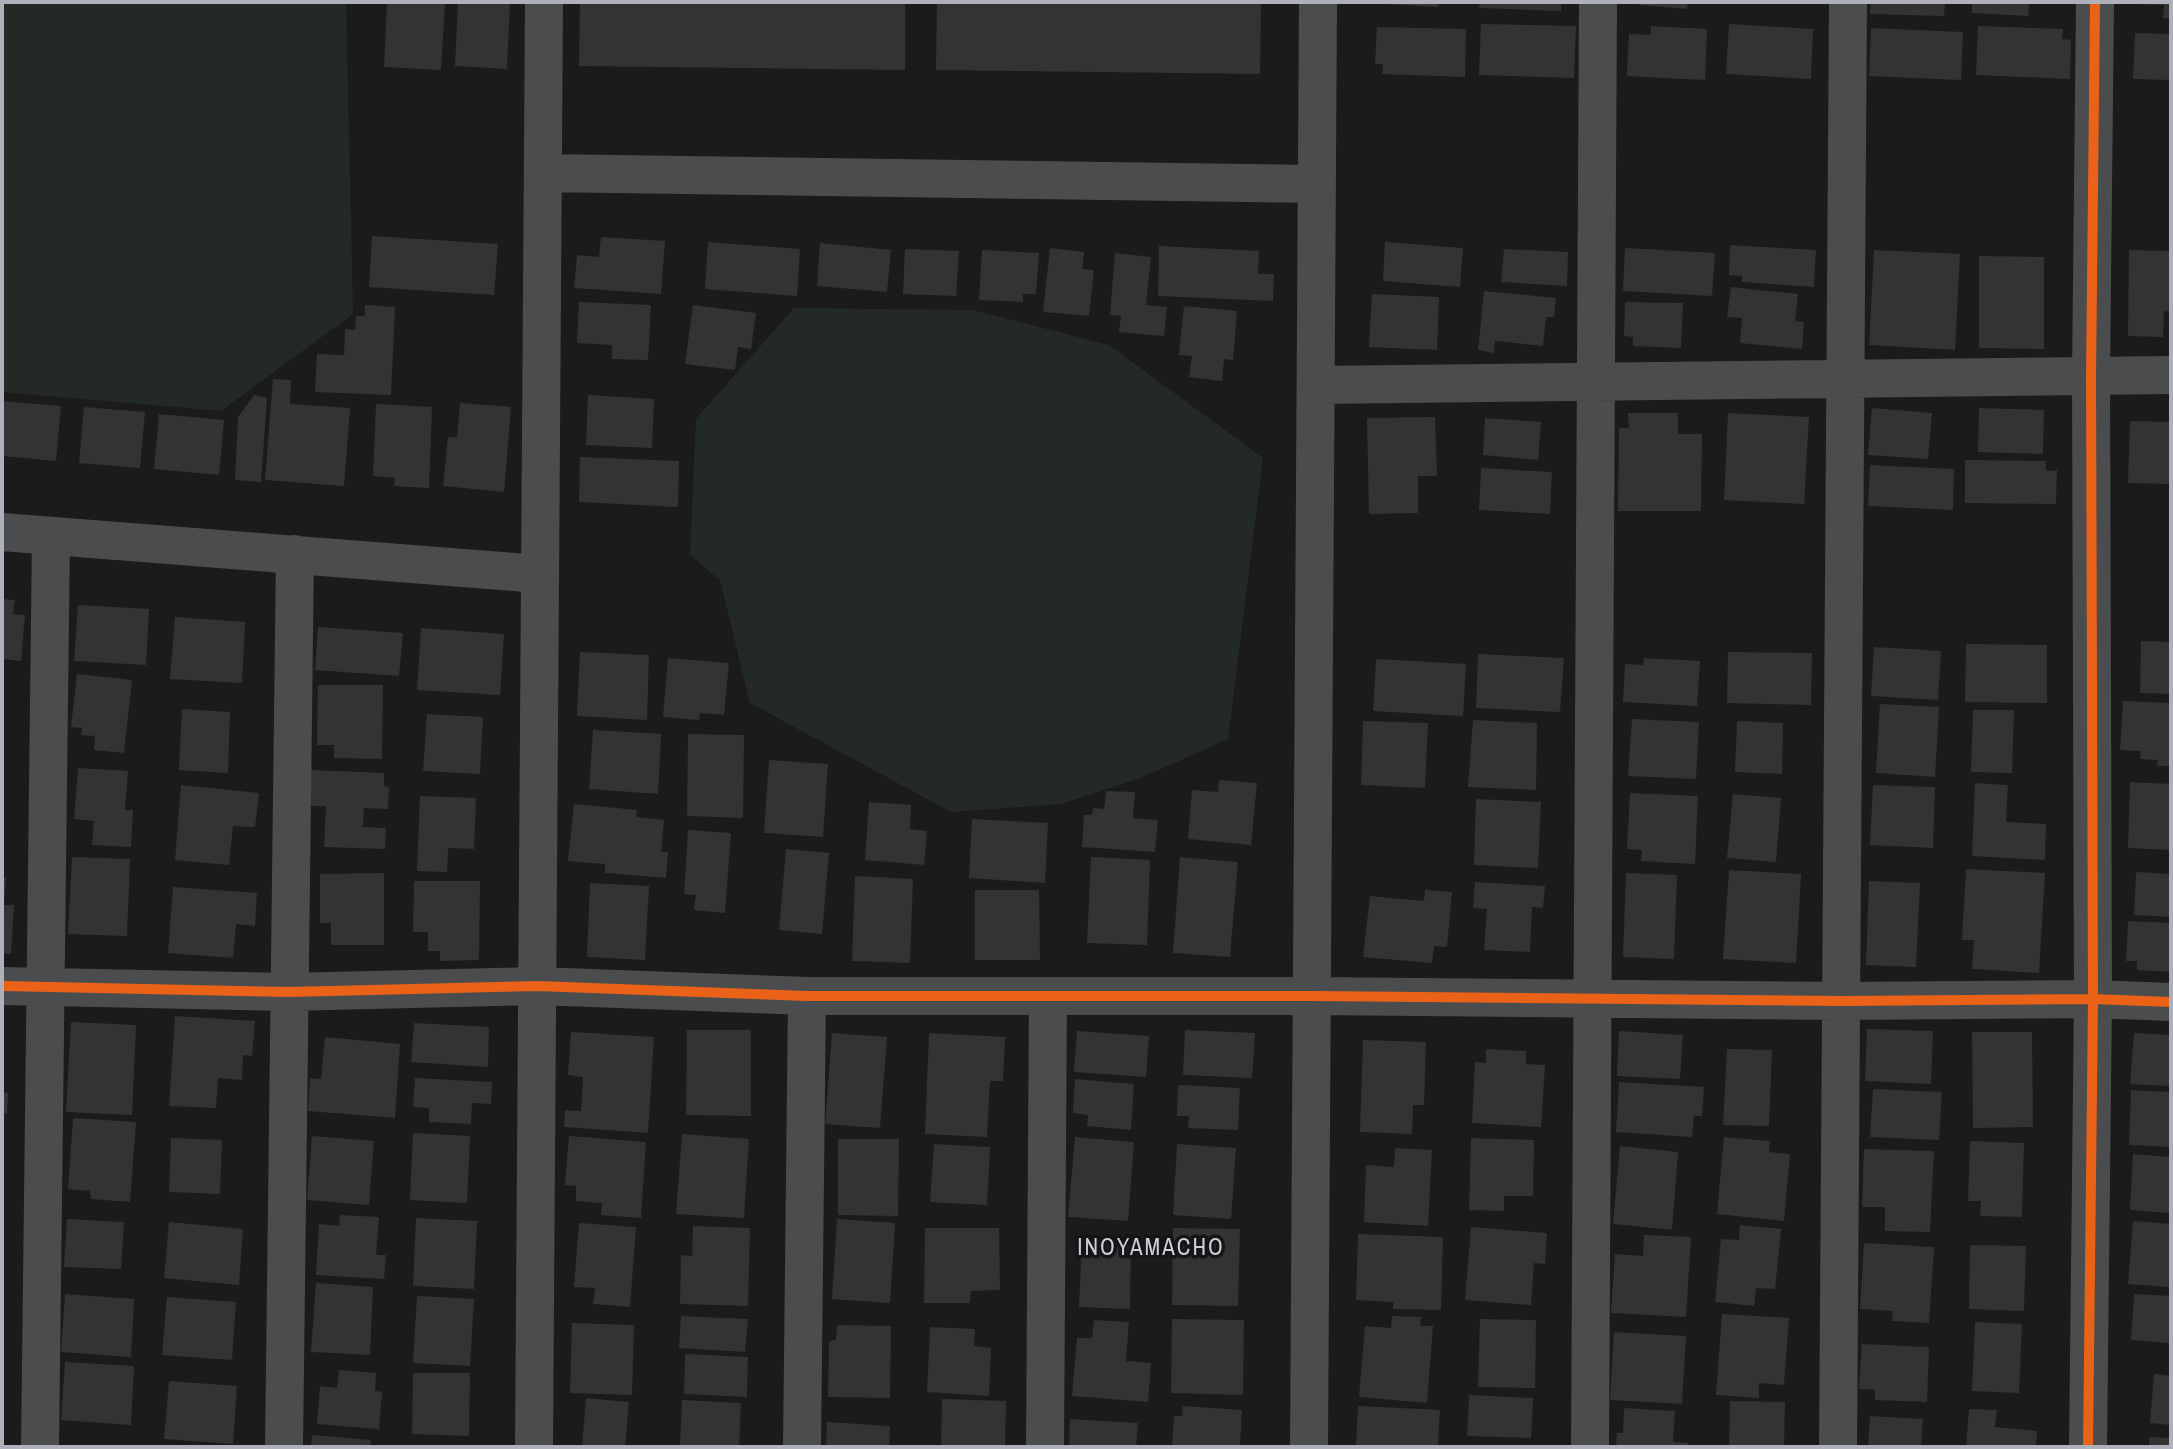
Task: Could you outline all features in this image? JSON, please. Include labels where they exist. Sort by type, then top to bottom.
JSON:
[{"type":"street","points":[[534,1447],[544,2]]},
{"type":"street","points":[[1309,1447],[1318,2]]},
{"type":"street","points":[[1590,1447],[1598,2]]},
{"type":"street","points":[[1838,1447],[1848,2]]},
{"type":"street","points":[[2088,1447],[2093,999],[2091,376],[2095,2]]},
{"type":"street","points":[[543,173],[1317,184]]},
{"type":"street","points":[[1315,385],[2171,375]]},
{"type":"street","points":[[2,532],[540,574]]},
{"type":"street","points":[[40,1447],[51,536]]},
{"type":"street","points":[[284,1447],[295,554]]},
{"type":"street","points":[[2,986],[288,992],[537,986],[807,996],[1312,996],[1842,1001],[2093,999],[2171,1002]]},
{"type":"street","points":[[802,1447],[807,996]]},
{"type":"street","points":[[1045,1447],[1048,996]]},
{"type":"shaded area","points":[[2,2],[346,2],[353,314],[221,411],[2,392]]},
{"type":"shaded area","points":[[794,308],[973,310],[1109,345],[1263,458],[1228,739],[1138,779],[1061,804],[951,812],[750,703],[720,580],[690,555],[696,419]]},
{"type":"building","points":[[387,2],[445,2],[441,70],[384,67]]},
{"type":"building","points":[[458,2],[510,2],[507,69],[455,66]]},
{"type":"building","points":[[580,2],[905,2],[905,70],[579,66]]},
{"type":"building","points":[[937,2],[1261,2],[1260,74],[936,70]]},
{"type":"building","points":[[1383,2],[1439,2],[1438,7]]},
{"type":"building","points":[[1480,2],[1561,2],[1561,11],[1479,8]]},
{"type":"building","points":[[1639,2],[1688,2],[1687,9],[1639,5]]},
{"type":"building","points":[[1871,2],[1945,2],[1944,16],[1870,14]]},
{"type":"building","points":[[1972,2],[2029,2],[2028,16],[1972,13]]},
{"type":"building","points":[[2134,2],[2171,2],[2171,18],[2163,18],[2164,5]]},
{"type":"building","points":[[1481,24],[1576,26],[1574,78],[1479,75]]},
{"type":"building","points":[[1729,24],[1813,29],[1811,79],[1726,74]]},
{"type":"building","points":[[1651,26],[1707,29],[1705,80],[1627,76],[1629,34],[1651,35]]},
{"type":"building","points":[[1978,26],[2063,29],[2062,39],[2071,40],[2070,79],[1976,75]]},
{"type":"building","points":[[1377,27],[1466,29],[1465,77],[1382,74],[1383,64],[1375,64]]},
{"type":"building","points":[[1871,28],[1963,32],[1961,80],[1869,76]]},
{"type":"building","points":[[2135,33],[2171,34],[2171,80],[2133,79]]},
{"type":"building","points":[[372,236],[498,244],[494,295],[369,287]]},
{"type":"building","points":[[601,237],[665,241],[661,294],[574,288],[577,255],[599,257]]},
{"type":"building","points":[[708,242],[800,249],[797,296],[705,289]]},
{"type":"building","points":[[1385,242],[1463,248],[1460,287],[1383,281]]},
{"type":"building","points":[[820,243],[891,250],[887,292],[817,286]]},
{"type":"building","points":[[1730,245],[1816,250],[1814,287],[1742,282],[1742,276],[1729,275]]},
{"type":"building","points":[[1159,246],[1259,251],[1258,274],[1274,274],[1273,301],[1158,296]]},
{"type":"building","points":[[1050,248],[1084,252],[1082,269],[1094,270],[1089,316],[1043,312]]},
{"type":"building","points":[[1625,248],[1715,253],[1712,296],[1623,291]]},
{"type":"building","points":[[905,249],[959,251],[956,296],[903,294]]},
{"type":"building","points":[[1504,249],[1568,252],[1567,286],[1501,282]]},
{"type":"building","points":[[982,250],[1039,253],[1036,294],[1023,294],[1023,302],[979,300]]},
{"type":"building","points":[[1874,250],[1960,254],[1955,350],[1869,345]]},
{"type":"building","points":[[2129,250],[2171,251],[2171,312],[2164,311],[2163,337],[2128,336]]},
{"type":"building","points":[[1115,253],[1151,257],[1146,305],[1167,307],[1164,336],[1119,332],[1121,316],[1110,315]]},
{"type":"building","points":[[1979,256],[2044,257],[2044,349],[1979,348]]},
{"type":"building","points":[[1731,287],[1798,294],[1795,321],[1804,322],[1802,349],[1740,343],[1742,318],[1727,317]]},
{"type":"building","points":[[1484,291],[1556,298],[1554,317],[1546,317],[1543,346],[1495,341],[1494,353],[1478,350]]},
{"type":"building","points":[[1372,294],[1439,297],[1437,350],[1369,347]]},
{"type":"building","points":[[579,302],[651,305],[648,360],[612,359],[612,345],[577,343]]},
{"type":"building","points":[[1625,302],[1683,303],[1681,348],[1633,346],[1633,337],[1624,336]]},
{"type":"building","points":[[365,305],[395,307],[391,395],[315,392],[317,354],[344,355],[345,329],[355,330],[356,316],[365,316]]},
{"type":"building","points":[[693,305],[756,313],[751,349],[738,347],[735,370],[685,364]]},
{"type":"building","points":[[1184,306],[1237,311],[1233,360],[1224,359],[1222,381],[1189,377],[1192,356],[1179,355]]},
{"type":"building","points":[[273,379],[291,380],[290,404],[350,408],[344,486],[265,480]]},
{"type":"building","points":[[254,395],[267,398],[261,482],[235,480],[238,417]]},
{"type":"building","points":[[588,395],[654,399],[652,448],[586,445]]},
{"type":"building","points":[[2,401],[61,406],[56,461],[2,456]]},
{"type":"building","points":[[460,403],[511,407],[504,492],[443,486],[448,437],[457,438]]},
{"type":"building","points":[[376,404],[432,407],[429,488],[394,486],[395,478],[373,476]]},
{"type":"building","points":[[84,407],[145,412],[140,468],[79,463]]},
{"type":"building","points":[[1872,408],[1932,413],[1928,459],[1868,455]]},
{"type":"building","points":[[1979,408],[2044,410],[2043,454],[1978,452]]},
{"type":"building","points":[[1628,413],[1678,413],[1678,434],[1702,434],[1701,511],[1618,511],[1619,428],[1629,428]]},
{"type":"building","points":[[1728,413],[1809,417],[1804,504],[1724,500]]},
{"type":"building","points":[[159,414],[224,420],[219,475],[154,469]]},
{"type":"building","points":[[1435,417],[1437,476],[1418,476],[1418,513],[1369,514],[1367,418]]},
{"type":"building","points":[[1485,418],[1541,422],[1538,460],[1483,455]]},
{"type":"building","points":[[2130,421],[2171,422],[2171,484],[2128,483]]},
{"type":"building","points":[[580,457],[679,461],[678,507],[579,502]]},
{"type":"building","points":[[1965,460],[2046,461],[2046,471],[2057,470],[2056,504],[1965,503]]},
{"type":"building","points":[[1870,465],[1954,469],[1953,510],[1868,506]]},
{"type":"building","points":[[1481,468],[1552,472],[1550,514],[1479,510]]},
{"type":"building","points":[[2,599],[15,600],[13,614],[25,615],[21,661],[2,659]]},
{"type":"building","points":[[78,605],[149,609],[146,665],[74,661]]},
{"type":"building","points":[[175,617],[245,622],[242,683],[170,679]]},
{"type":"building","points":[[318,627],[403,633],[399,676],[315,670]]},
{"type":"building","points":[[421,628],[504,634],[500,695],[417,690]]},
{"type":"building","points":[[2141,641],[2171,642],[2171,694],[2140,693]]},
{"type":"building","points":[[1966,644],[2047,645],[2047,703],[1965,702]]},
{"type":"building","points":[[1874,647],[1941,651],[1938,700],[1871,696]]},
{"type":"building","points":[[580,652],[649,655],[647,720],[577,716]]},
{"type":"building","points":[[1728,652],[1812,653],[1811,705],[1727,703]]},
{"type":"building","points":[[1478,654],[1564,658],[1560,712],[1476,708]]},
{"type":"building","points":[[668,658],[729,663],[724,715],[700,713],[699,720],[663,717]]},
{"type":"building","points":[[1644,658],[1700,661],[1697,706],[1623,702],[1625,664],[1643,665]]},
{"type":"building","points":[[1376,659],[1466,664],[1463,716],[1373,711]]},
{"type":"building","points":[[77,674],[132,680],[124,753],[94,750],[95,736],[81,735],[82,728],[71,727]]},
{"type":"building","points":[[318,685],[383,685],[382,759],[334,758],[334,745],[317,745]]},
{"type":"building","points":[[2123,701],[2171,703],[2171,766],[2157,766],[2158,760],[2140,759],[2141,751],[2120,750]]},
{"type":"building","points":[[1880,704],[1939,707],[1935,777],[1876,773]]},
{"type":"building","points":[[182,709],[230,712],[228,773],[179,770]]},
{"type":"building","points":[[1973,710],[2014,710],[2012,773],[1971,772]]},
{"type":"building","points":[[427,714],[483,717],[480,774],[423,771]]},
{"type":"building","points":[[1632,719],[1699,722],[1696,779],[1628,776]]},
{"type":"building","points":[[1473,720],[1537,723],[1536,790],[1468,787]]},
{"type":"building","points":[[1363,721],[1428,723],[1425,788],[1361,785]]},
{"type":"building","points":[[1737,721],[1783,723],[1782,774],[1735,772]]},
{"type":"building","points":[[593,730],[661,734],[658,794],[589,789]]},
{"type":"building","points":[[688,734],[744,735],[743,818],[687,816]]},
{"type":"building","points":[[769,760],[828,764],[823,837],[764,833]]},
{"type":"building","points":[[78,768],[128,771],[125,810],[133,810],[131,847],[92,845],[94,821],[74,819]]},
{"type":"building","points":[[311,770],[384,773],[384,786],[389,787],[388,809],[364,808],[363,827],[386,828],[385,849],[324,847],[326,806],[310,806]]},
{"type":"building","points":[[1219,780],[1257,783],[1251,845],[1188,839],[1192,790],[1218,792]]},
{"type":"building","points":[[2130,782],[2171,784],[2171,850],[2128,848]]},
{"type":"building","points":[[1975,783],[2008,785],[2006,822],[2046,824],[2045,860],[1972,856]]},
{"type":"building","points":[[181,785],[259,793],[255,827],[233,826],[229,865],[175,860]]},
{"type":"building","points":[[1873,785],[1935,787],[1933,848],[1870,845]]},
{"type":"building","points":[[1106,791],[1135,792],[1133,818],[1158,820],[1155,852],[1082,847],[1084,815],[1092,815],[1093,808],[1104,809]]},
{"type":"building","points":[[1630,793],[1698,796],[1695,864],[1641,861],[1642,850],[1627,849]]},
{"type":"building","points":[[1733,794],[1781,798],[1776,862],[1727,858]]},
{"type":"building","points":[[420,796],[476,798],[474,849],[448,848],[447,872],[417,871]]},
{"type":"building","points":[[1476,799],[1541,802],[1538,868],[1474,865]]},
{"type":"building","points":[[869,802],[911,805],[910,829],[927,831],[924,865],[865,860]]},
{"type":"building","points":[[574,804],[637,810],[636,817],[664,820],[661,852],[668,852],[666,878],[605,873],[605,864],[568,861]]},
{"type":"building","points":[[972,819],[1048,823],[1045,883],[969,878]]},
{"type":"building","points":[[688,830],[731,833],[725,913],[694,910],[696,895],[684,894]]},
{"type":"building","points":[[786,849],[829,853],[822,934],[779,930]]},
{"type":"building","points":[[72,857],[130,859],[127,936],[68,934]]},
{"type":"building","points":[[1091,857],[1150,860],[1147,945],[1087,943]]},
{"type":"building","points":[[1180,857],[1238,862],[1230,957],[1173,953]]},
{"type":"building","points":[[1966,869],[2045,873],[2039,973],[1972,969],[1974,940],[1962,940]]},
{"type":"building","points":[[1729,870],[1801,874],[1796,963],[1723,959]]},
{"type":"building","points":[[2136,872],[2171,874],[2171,917],[2134,915]]},
{"type":"building","points":[[384,873],[384,945],[331,945],[331,923],[320,923],[320,874]]},
{"type":"building","points":[[1626,873],[1677,875],[1674,959],[1623,957]]},
{"type":"building","points":[[855,876],[913,879],[910,963],[852,961]]},
{"type":"building","points":[[2,878],[6,878],[4,905],[14,905],[11,954],[2,953]]},
{"type":"building","points":[[414,881],[480,881],[479,960],[440,961],[440,951],[428,951],[428,932],[413,932]]},
{"type":"building","points":[[1869,881],[1920,883],[1916,967],[1866,965]]},
{"type":"building","points":[[1475,882],[1545,886],[1543,908],[1532,907],[1530,952],[1484,950],[1487,909],[1473,908]]},
{"type":"building","points":[[590,883],[649,886],[645,960],[587,957]]},
{"type":"building","points":[[173,887],[257,893],[255,926],[236,924],[233,958],[168,953]]},
{"type":"building","points":[[975,890],[1039,890],[1040,960],[975,960]]},
{"type":"building","points":[[1425,890],[1452,892],[1447,947],[1434,946],[1432,963],[1363,957],[1370,896],[1424,901]]},
{"type":"building","points":[[2128,921],[2171,923],[2171,972],[2137,970],[2137,961],[2126,961]]},
{"type":"building","points":[[175,1016],[255,1021],[252,1056],[243,1055],[242,1080],[218,1078],[216,1108],[169,1106]]},
{"type":"building","points":[[71,1022],[136,1025],[132,1115],[66,1112]]},
{"type":"building","points":[[414,1023],[489,1027],[488,1067],[411,1062]]},
{"type":"building","points":[[1867,1029],[1933,1031],[1931,1084],[1865,1081]]},
{"type":"building","points":[[687,1030],[751,1030],[751,1116],[686,1115]]},
{"type":"building","points":[[1185,1030],[1255,1033],[1252,1078],[1183,1075]]},
{"type":"building","points":[[1077,1031],[1149,1036],[1146,1077],[1074,1072]]},
{"type":"building","points":[[1619,1031],[1683,1035],[1680,1079],[1617,1076]]},
{"type":"building","points":[[571,1032],[654,1037],[648,1133],[564,1127],[565,1110],[581,1111],[583,1077],[568,1075]]},
{"type":"building","points":[[1972,1032],[2032,1032],[2033,1127],[1973,1128]]},
{"type":"building","points":[[832,1033],[887,1037],[880,1128],[825,1124]]},
{"type":"building","points":[[929,1033],[1005,1037],[1003,1081],[990,1081],[987,1137],[925,1134]]},
{"type":"building","points":[[2134,1033],[2171,1035],[2171,1086],[2130,1084]]},
{"type":"building","points":[[325,1037],[400,1044],[395,1118],[308,1111],[310,1078],[321,1079]]},
{"type":"building","points":[[1363,1040],[1426,1042],[1424,1105],[1413,1105],[1412,1134],[1360,1132]]},
{"type":"building","points":[[1486,1049],[1526,1051],[1526,1064],[1545,1065],[1541,1127],[1472,1123],[1475,1062],[1486,1063]]},
{"type":"building","points":[[1727,1049],[1772,1050],[1769,1126],[1723,1125]]},
{"type":"building","points":[[415,1078],[492,1082],[491,1104],[472,1103],[471,1124],[429,1122],[429,1108],[413,1107]]},
{"type":"building","points":[[1075,1079],[1134,1084],[1131,1130],[1087,1126],[1088,1115],[1073,1113]]},
{"type":"building","points":[[1619,1082],[1704,1087],[1702,1116],[1694,1116],[1692,1137],[1616,1132]]},
{"type":"building","points":[[1178,1085],[1240,1088],[1238,1130],[1188,1128],[1189,1116],[1177,1116]]},
{"type":"building","points":[[1873,1089],[1942,1092],[1939,1140],[1870,1137]]},
{"type":"building","points":[[2131,1090],[2171,1092],[2171,1147],[2129,1145]]},
{"type":"building","points":[[2,1092],[8,1093],[7,1114],[2,1113]]},
{"type":"building","points":[[73,1118],[136,1122],[130,1202],[91,1199],[90,1191],[68,1189]]},
{"type":"building","points":[[413,1133],[470,1136],[467,1203],[410,1200]]},
{"type":"building","points":[[682,1134],[749,1139],[744,1218],[676,1214]]},
{"type":"building","points":[[312,1136],[374,1141],[369,1205],[307,1200]]},
{"type":"building","points":[[569,1136],[646,1142],[641,1218],[601,1215],[602,1203],[576,1201],[576,1186],[565,1185]]},
{"type":"building","points":[[1075,1137],[1134,1142],[1128,1221],[1068,1217]]},
{"type":"building","points":[[1724,1137],[1770,1141],[1769,1152],[1790,1154],[1784,1221],[1717,1214]]},
{"type":"building","points":[[171,1138],[222,1140],[220,1194],[169,1192]]},
{"type":"building","points":[[1471,1138],[1534,1140],[1533,1196],[1504,1196],[1504,1211],[1469,1210]]},
{"type":"building","points":[[838,1139],[899,1139],[898,1216],[838,1215]]},
{"type":"building","points":[[1970,1141],[2024,1143],[2022,1217],[1980,1216],[1981,1201],[1968,1201]]},
{"type":"building","points":[[934,1144],[990,1147],[987,1205],[930,1202]]},
{"type":"building","points":[[1177,1144],[1236,1148],[1231,1219],[1173,1215]]},
{"type":"building","points":[[1620,1146],[1678,1152],[1672,1230],[1613,1224]]},
{"type":"building","points":[[1395,1148],[1432,1150],[1428,1226],[1364,1222],[1366,1165],[1394,1167]]},
{"type":"building","points":[[1864,1149],[1934,1151],[1930,1232],[1885,1231],[1885,1207],[1862,1207]]},
{"type":"building","points":[[2133,1154],[2171,1157],[2171,1213],[2130,1210]]},
{"type":"building","points":[[340,1215],[379,1217],[376,1255],[386,1255],[384,1279],[316,1275],[319,1224],[339,1226]]},
{"type":"building","points":[[416,1218],[477,1221],[474,1289],[413,1286]]},
{"type":"building","points":[[67,1219],[124,1222],[121,1269],[64,1267]]},
{"type":"building","points":[[837,1219],[895,1223],[890,1303],[832,1299]]},
{"type":"building","points":[[2133,1221],[2171,1224],[2171,1287],[2128,1284]]},
{"type":"building","points":[[169,1222],[243,1229],[239,1285],[164,1278]]},
{"type":"building","points":[[579,1223],[636,1227],[630,1307],[593,1304],[595,1288],[574,1287]]},
{"type":"building","points":[[1740,1225],[1781,1229],[1775,1289],[1756,1288],[1754,1306],[1715,1302],[1721,1239],[1739,1240]]},
{"type":"building","points":[[693,1226],[750,1228],[748,1306],[680,1304],[681,1255],[692,1256]]},
{"type":"building","points":[[1471,1227],[1547,1233],[1545,1264],[1534,1263],[1531,1305],[1465,1300]]},
{"type":"building","points":[[925,1228],[999,1228],[1000,1290],[971,1291],[970,1303],[924,1303]]},
{"type":"building","points":[[1173,1228],[1240,1229],[1238,1306],[1172,1305]]},
{"type":"building","points":[[1358,1234],[1443,1237],[1441,1310],[1393,1309],[1393,1302],[1356,1300]]},
{"type":"building","points":[[1644,1235],[1691,1237],[1686,1317],[1611,1313],[1615,1254],[1643,1256]]},
{"type":"building","points":[[1082,1239],[1131,1241],[1130,1309],[1079,1307]]},
{"type":"building","points":[[1864,1243],[1934,1247],[1929,1323],[1892,1321],[1893,1311],[1860,1309]]},
{"type":"building","points":[[1970,1245],[2026,1246],[2024,1311],[1969,1309]]},
{"type":"building","points":[[316,1283],[373,1287],[370,1355],[311,1352]]},
{"type":"building","points":[[65,1294],[134,1299],[131,1357],[61,1352]]},
{"type":"building","points":[[2134,1294],[2171,1296],[2171,1343],[2131,1340]]},
{"type":"building","points":[[417,1296],[474,1299],[470,1366],[413,1363]]},
{"type":"building","points":[[167,1297],[236,1302],[232,1360],[162,1355]]},
{"type":"building","points":[[1722,1314],[1789,1318],[1784,1385],[1759,1383],[1759,1398],[1716,1395]]},
{"type":"building","points":[[681,1316],[748,1319],[745,1352],[679,1348]]},
{"type":"building","points":[[1392,1316],[1421,1317],[1420,1326],[1433,1326],[1427,1403],[1359,1397],[1365,1326],[1391,1328]]},
{"type":"building","points":[[1172,1319],[1244,1320],[1243,1395],[1171,1393]]},
{"type":"building","points":[[1480,1319],[1536,1320],[1535,1388],[1478,1387]]},
{"type":"building","points":[[1094,1320],[1129,1322],[1126,1361],[1151,1363],[1148,1402],[1072,1396],[1077,1338],[1092,1338]]},
{"type":"building","points":[[1975,1322],[2022,1324],[2019,1393],[1972,1391]]},
{"type":"building","points":[[572,1323],[634,1325],[632,1395],[570,1393]]},
{"type":"building","points":[[837,1325],[891,1326],[890,1398],[828,1397],[829,1341],[836,1340]]},
{"type":"building","points":[[930,1327],[975,1329],[974,1346],[991,1348],[989,1396],[927,1392]]},
{"type":"building","points":[[1614,1332],[1686,1336],[1682,1404],[1610,1400]]},
{"type":"building","points":[[1862,1344],[1929,1347],[1927,1402],[1875,1400],[1875,1390],[1859,1389]]},
{"type":"building","points":[[685,1354],[748,1357],[747,1397],[684,1394]]},
{"type":"building","points":[[65,1362],[134,1366],[131,1425],[61,1420]]},
{"type":"building","points":[[339,1370],[376,1373],[375,1391],[382,1392],[379,1429],[317,1424],[320,1386],[337,1388]]},
{"type":"building","points":[[413,1373],[470,1373],[469,1436],[412,1434]]},
{"type":"building","points":[[2154,1374],[2171,1376],[2171,1425],[2150,1423]]},
{"type":"building","points":[[169,1381],[237,1386],[233,1444],[164,1439]]},
{"type":"building","points":[[1469,1395],[1533,1398],[1531,1438],[1467,1436]]},
{"type":"building","points":[[586,1398],[629,1402],[625,1447],[582,1447]]},
{"type":"building","points":[[942,1399],[1006,1401],[1005,1447],[941,1447]]},
{"type":"building","points":[[682,1400],[741,1403],[739,1447],[680,1447]]},
{"type":"building","points":[[1730,1401],[1785,1402],[1784,1447],[1729,1447]]},
{"type":"building","points":[[1183,1406],[1242,1410],[1240,1447],[1172,1447],[1174,1416],[1182,1416]]},
{"type":"building","points":[[1358,1406],[1440,1410],[1438,1447],[1356,1447]]},
{"type":"building","points":[[1624,1408],[1675,1411],[1673,1442],[1688,1443],[1688,1447],[1616,1447],[1617,1433],[1623,1433]]},
{"type":"building","points":[[1969,1409],[1997,1410],[1995,1427],[2037,1431],[2036,1447],[1966,1447]]},
{"type":"building","points":[[1870,1416],[1923,1419],[1921,1447],[1868,1447]]},
{"type":"building","points":[[1070,1419],[1138,1423],[1136,1447],[1069,1447]]},
{"type":"building","points":[[827,1422],[890,1426],[889,1447],[826,1447]]},
{"type":"building","points":[[312,1435],[371,1440],[370,1447],[311,1447]]},
{"type":"building","points":[[2149,1437],[2171,1438],[2171,1447],[2149,1447]]},
{"type":"cycle path","points":[[2088,1447],[2093,999],[2091,376],[2095,2]]},
{"type":"cycle path","points":[[2,986],[288,992],[537,986],[807,996],[1313,996],[1842,1001],[2093,999],[2171,1002]]},
{"type":"district","name":"INOYAMACHO","points":[[1151,1249]]}]
